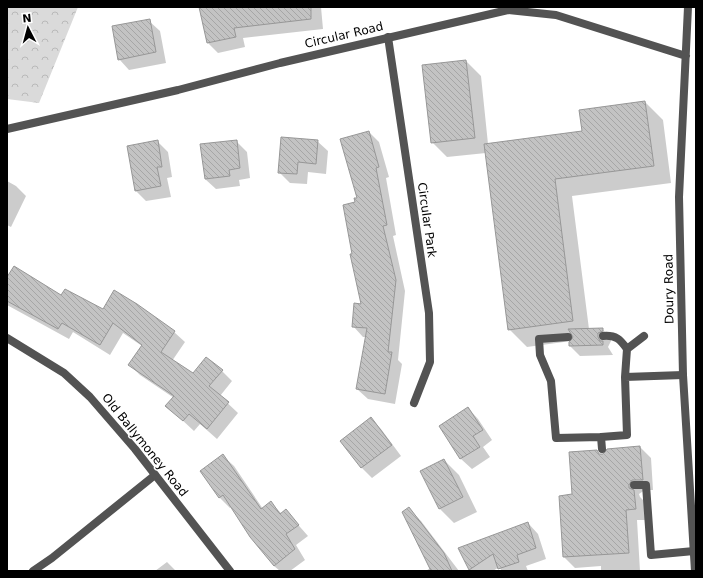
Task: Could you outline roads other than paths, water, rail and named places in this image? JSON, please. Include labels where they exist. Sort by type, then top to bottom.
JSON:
[{"type":"street","name":"Doury Road","points":[[688,7],[679,197],[683,375],[693,498],[695,571]]},
{"type":"street","name":"Circular Road","points":[[7,129],[178,90],[280,63],[508,10],[556,15],[686,56]]},
{"type":"street","name":"Circular Park","points":[[388,37],[429,314],[430,362],[414,403]]},
{"type":"street","points":[[568,337],[539,339],[540,355],[551,381],[556,438],[627,435],[625,377],[627,349],[620,339],[612,335],[603,336]]},
{"type":"street","points":[[627,349],[644,336]]},
{"type":"street","name":"Old Ballymoney Road","points":[[7,338],[64,373],[90,397],[135,448],[230,571]]},
{"type":"street","points":[[625,377],[683,375]]},
{"type":"street","points":[[601,437],[602,449]]},
{"type":"street","points":[[33,571],[52,558],[155,475]]},
{"type":"street","points":[[634,485],[646,485],[651,555],[694,552]]}]
